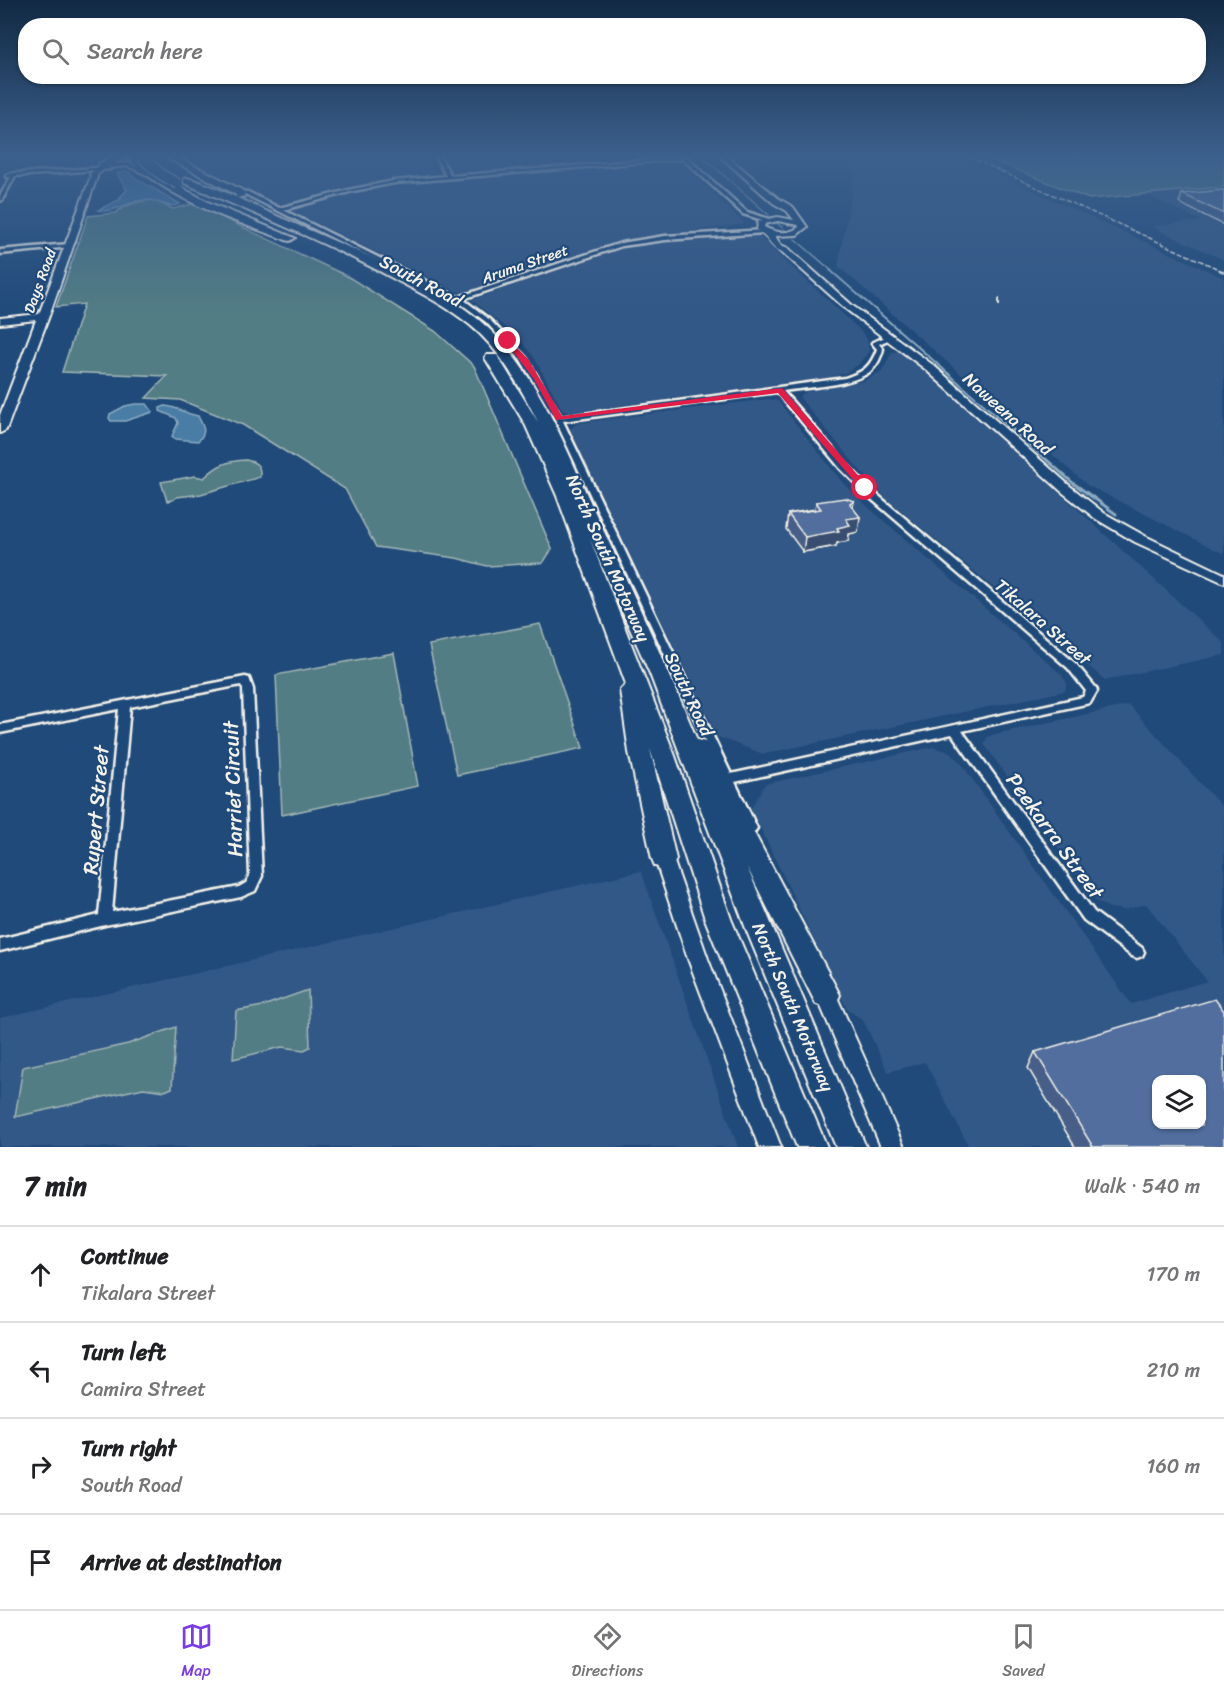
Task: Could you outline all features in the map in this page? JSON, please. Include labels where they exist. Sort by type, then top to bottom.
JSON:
[{"type":"highway","name":"North South Motorway","points":[[243,211],[366,259],[428,292],[475,323],[500,349],[522,379],[545,421],[660,674],[761,934],[851,1147]]},
{"type":"highway","points":[[271,211],[307,228],[314,239]]},
{"type":"highway","name":"North South Motorway","points":[[314,239],[440,310],[470,335],[493,359],[532,424],[565,496],[623,654],[664,756],[718,920],[812,1147]]},
{"type":"highway","points":[[623,654],[640,752],[664,859]]},
{"type":"highway","points":[[660,674],[826,996]]},
{"type":"street","name":"Days Road","points":[[0,430],[69,246],[91,211]]},
{"type":"street","name":"South Road","points":[[282,211],[458,299],[488,321],[524,359],[559,419],[729,779],[893,1147]]},
{"type":"street","name":"Naweena Road","points":[[742,211],[753,217],[769,220]]},
{"type":"street","points":[[782,219],[787,214],[786,211]]},
{"type":"street","points":[[790,211],[794,213],[803,230],[786,234],[763,229],[769,220],[782,219],[799,223]]},
{"type":"street","name":"Naweena Road","points":[[753,217],[752,219],[778,247],[785,250],[850,308],[929,367],[1066,489],[1100,516],[1140,540],[1224,579]]},
{"type":"street","name":"Aruma Street","points":[[458,299],[613,247],[642,241],[763,229]]},
{"type":"street","points":[[785,250],[783,239],[786,234]]},
{"type":"street","points":[[0,252],[69,246]]},
{"type":"street","points":[[0,321],[44,316]]},
{"type":"street","points":[[559,419],[827,384],[861,374],[876,363],[880,349],[894,340]]},
{"type":"street","name":"Tikalara Street","points":[[729,779],[1086,700],[1092,691],[1072,666],[871,494],[843,466],[780,390]]},
{"type":"street","name":"Harriet Circuit","points":[[0,729],[245,681],[248,689],[255,876],[251,887],[241,891],[105,919],[0,945]]},
{"type":"street","name":"Rupert Street","points":[[105,919],[126,704]]},
{"type":"street","name":"Peekarra Street","points":[[954,729],[1089,916],[1137,952]]},
{"type":"street","points":[[664,859],[698,958],[770,1147]]},
{"type":"shaded area","points":[[291,211],[731,211],[745,224],[617,242],[465,292],[458,292]]},
{"type":"shaded area","points":[[848,211],[1076,211],[1224,278],[1224,554],[1087,485],[838,266]]},
{"type":"shaded area","points":[[1179,211],[1224,211],[1224,260],[1150,226],[1201,221]]},
{"type":"shaded area","points":[[755,233],[867,339],[869,351],[858,365],[845,373],[827,378],[571,412],[563,411],[534,357],[519,339],[472,300],[617,249],[652,243]]},
{"type":"shaded area","points":[[900,351],[963,405],[1224,643],[1224,655],[1105,680],[887,499],[799,397],[805,392],[864,381],[882,371],[892,352]]},
{"type":"shaded area","points":[[768,399],[778,401],[843,483],[868,507],[1061,674],[1067,683],[1065,691],[763,754],[718,737],[569,430],[577,423]]},
{"type":"shaded area","points":[[147,404],[153,412],[125,421],[111,421],[109,418],[110,414],[125,406]]},
{"type":"shaded area","points":[[165,406],[198,416],[204,432],[201,438],[198,441],[175,439],[172,436],[178,423],[176,418],[160,411],[160,408]]},
{"type":"shaded area","points":[[1129,705],[1224,809],[1224,1147],[969,1147],[925,1062],[888,1072],[863,1020],[847,1009],[751,808],[765,784],[933,747],[950,752],[961,763],[1131,1004],[1207,981],[1146,904],[1124,910],[1110,908],[1096,901],[984,744],[987,737]]},
{"type":"shaded area","points":[[641,871],[738,1147],[0,1147],[0,1018]]},
{"type":"green space","points":[[119,211],[207,211],[347,276],[435,331],[474,366],[552,549],[543,563],[487,566],[456,558],[376,547],[345,489],[243,425],[180,400],[146,398],[167,376],[62,372],[84,304],[56,307],[88,216],[116,213]]},
{"type":"green space","points":[[246,460],[258,465],[260,477],[167,501],[161,482],[195,476],[204,478],[223,464]]},
{"type":"green space","points":[[540,624],[583,748],[457,775],[429,645]]},
{"type":"green space","points":[[394,653],[418,786],[282,815],[276,675]]},
{"type":"green space","points":[[308,990],[310,1047],[304,1050],[282,1047],[233,1059],[236,1011],[263,1006]]},
{"type":"green space","points":[[176,1027],[172,1088],[165,1091],[143,1088],[15,1117],[23,1067],[128,1044]]},
{"type":"building","points":[[845,498],[854,501],[850,504],[860,517],[846,519],[850,525],[837,528],[839,531],[805,537],[788,514],[821,509],[816,502]]},
{"type":"building","points":[[1215,999],[1224,1011],[1224,1147],[1093,1147],[1035,1052]]},
{"type":"waterway","points":[[764,211],[769,215]]},
{"type":"waterway","points":[[777,223],[786,231]]},
{"type":"waterway","points":[[795,239],[832,271]]},
{"type":"waterway","points":[[830,270],[998,417]]},
{"type":"waterway","points":[[996,415],[1073,483],[1116,514]]},
{"type":"railway","points":[[1088,211],[1223,271]]},
{"type":"railway","points":[[1219,270],[1224,272]]},
{"type":"railway","points":[[999,298],[999,305]]},
{"type":"route","points":[[508,341],[538,379],[559,419],[780,390],[843,466],[865,488]]}]
